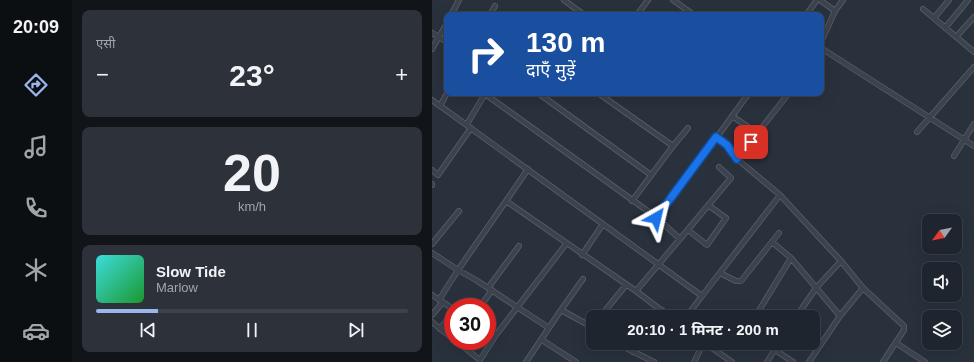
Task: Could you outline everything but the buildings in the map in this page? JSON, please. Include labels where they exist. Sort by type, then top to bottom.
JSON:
[{"type":"street","points":[[453,12],[460,0]]},
{"type":"street","points":[[564,0],[580,12]]},
{"type":"street","points":[[639,12],[648,0]]},
{"type":"street","points":[[672,0],[690,12]]},
{"type":"street","points":[[808,12],[817,0]]},
{"type":"street","points":[[820,0],[835,11]]},
{"type":"street","points":[[824,35],[835,11],[843,0]]},
{"type":"street","points":[[934,18],[949,0]]},
{"type":"street","points":[[945,28],[968,0]]},
{"type":"street","points":[[492,12],[495,6]]},
{"type":"street","points":[[923,9],[974,52]]},
{"type":"street","points":[[956,37],[974,17]]},
{"type":"street","points":[[432,49],[444,27]]},
{"type":"street","points":[[432,33],[444,40]]},
{"type":"street","points":[[824,50],[974,146]]},
{"type":"street","points":[[917,132],[974,67]]},
{"type":"street","points":[[968,74],[974,77]]},
{"type":"street","points":[[440,106],[445,96]]},
{"type":"street","points":[[432,170],[438,175],[469,126],[485,96]]},
{"type":"street","points":[[489,96],[656,218],[680,239]]},
{"type":"street","points":[[542,96],[651,175]]},
{"type":"street","points":[[602,96],[673,146]]},
{"type":"street","points":[[656,218],[747,96]]},
{"type":"street","points":[[737,159],[787,96]]},
{"type":"street","points":[[432,100],[702,296]]},
{"type":"street","points":[[732,116],[758,133]]},
{"type":"street","points":[[954,156],[974,124]]},
{"type":"street","points":[[632,201],[688,128]]},
{"type":"street","points":[[716,137],[727,145],[737,159],[780,195],[841,261],[863,288],[904,326],[904,330],[883,362]]},
{"type":"street","points":[[636,291],[731,178],[719,167]]},
{"type":"street","points":[[432,315],[458,270],[528,169]]},
{"type":"street","points":[[691,310],[780,195]]},
{"type":"street","points":[[506,202],[662,310]]},
{"type":"street","points":[[688,230],[708,245],[726,218],[708,205]]},
{"type":"street","points":[[432,244],[459,211]]},
{"type":"street","points":[[582,255],[603,224]]},
{"type":"street","points":[[720,273],[736,281],[741,281],[779,233]]},
{"type":"street","points":[[772,242],[791,258],[840,316]]},
{"type":"street","points":[[496,335],[566,244]]},
{"type":"street","points":[[485,298],[519,246]]},
{"type":"street","points":[[432,253],[549,328]]},
{"type":"street","points":[[759,310],[791,258]]},
{"type":"street","points":[[801,310],[816,288],[841,261]]},
{"type":"street","points":[[526,362],[583,279]]},
{"type":"street","points":[[606,310],[626,285]]},
{"type":"street","points":[[809,362],[840,316],[863,288]]},
{"type":"street","points":[[432,295],[444,303]]},
{"type":"street","points":[[561,310],[586,323]]},
{"type":"street","points":[[432,322],[444,332]]},
{"type":"street","points":[[440,329],[444,324]]},
{"type":"street","points":[[542,340],[576,362]]},
{"type":"street","points":[[896,343],[925,362]]},
{"type":"street","points":[[694,362],[702,346],[708,346],[732,362]]},
{"type":"street","points":[[466,350],[479,361],[486,350]]},
{"type":"street","points":[[629,350],[654,362]]},
{"type":"street","points":[[767,362],[774,350]]},
{"type":"street","points":[[776,350],[793,362]]},
{"type":"route","points":[[656,218],[716,137],[727,145],[737,159],[751,142]]}]
